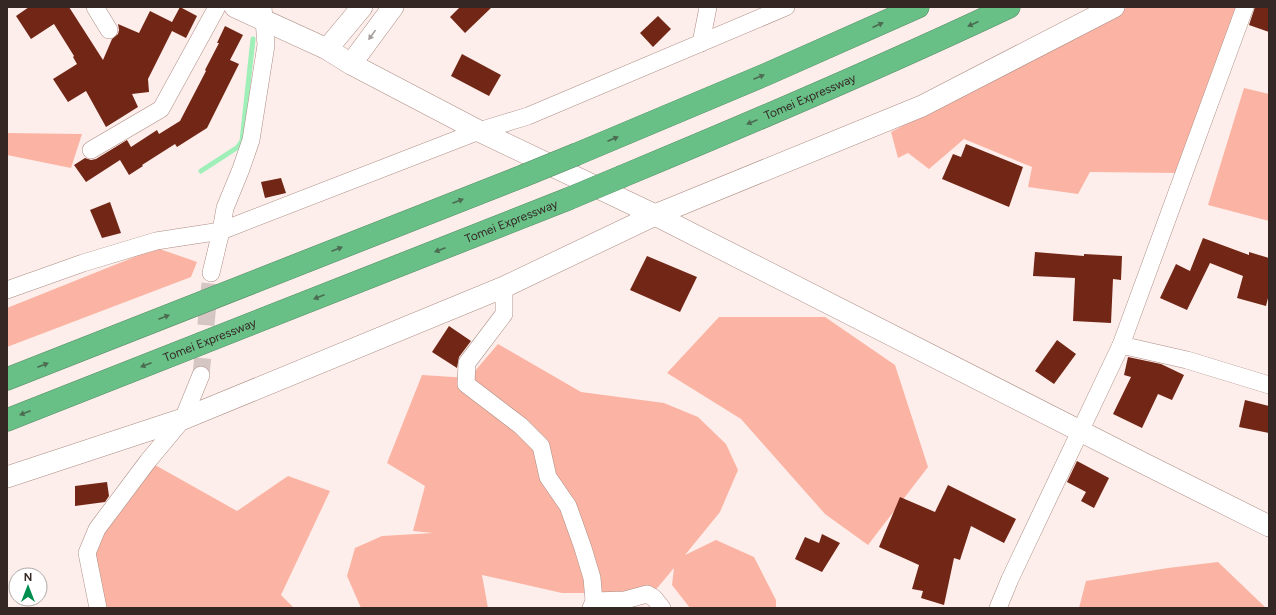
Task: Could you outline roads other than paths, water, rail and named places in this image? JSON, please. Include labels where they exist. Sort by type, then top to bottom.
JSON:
[{"type":"highway","points":[[7,379],[577,154],[774,71],[918,7]]},
{"type":"highway","name":"Tomei Expressway","points":[[7,420],[568,199],[780,110],[1009,7]]},
{"type":"street","points":[[94,7],[109,30]]},
{"type":"street","points":[[91,150],[161,109],[217,7]]},
{"type":"street","points":[[235,7],[264,13],[351,64],[479,131],[655,215],[1269,526]]},
{"type":"street","points":[[327,49],[362,7]]},
{"type":"street","points":[[351,64],[393,7]]},
{"type":"street","points":[[701,43],[708,7]]},
{"type":"street","points":[[7,290],[83,263],[156,241],[222,231],[479,131],[528,116],[786,7]]},
{"type":"street","points":[[7,477],[183,419],[504,287],[655,215],[922,106],[1114,7]]},
{"type":"street","points":[[998,608],[1010,579],[1120,345],[1245,7]]},
{"type":"street","points":[[211,273],[222,231],[225,208],[251,140],[266,45],[264,13]]},
{"type":"street","points":[[504,287],[504,314],[467,363],[466,384],[521,426],[541,446],[548,477],[568,506],[583,548],[592,578],[593,605],[625,600],[647,594],[654,598],[662,608]]},
{"type":"street","points":[[1120,345],[1187,360],[1269,385]]},
{"type":"street","points":[[98,608],[87,553],[97,529],[148,461],[183,419],[201,375]]},
{"type":"waterway","points":[[201,171],[238,147],[242,141],[253,39]]},
{"type":"tunnel","points":[[201,375],[211,273]]}]
